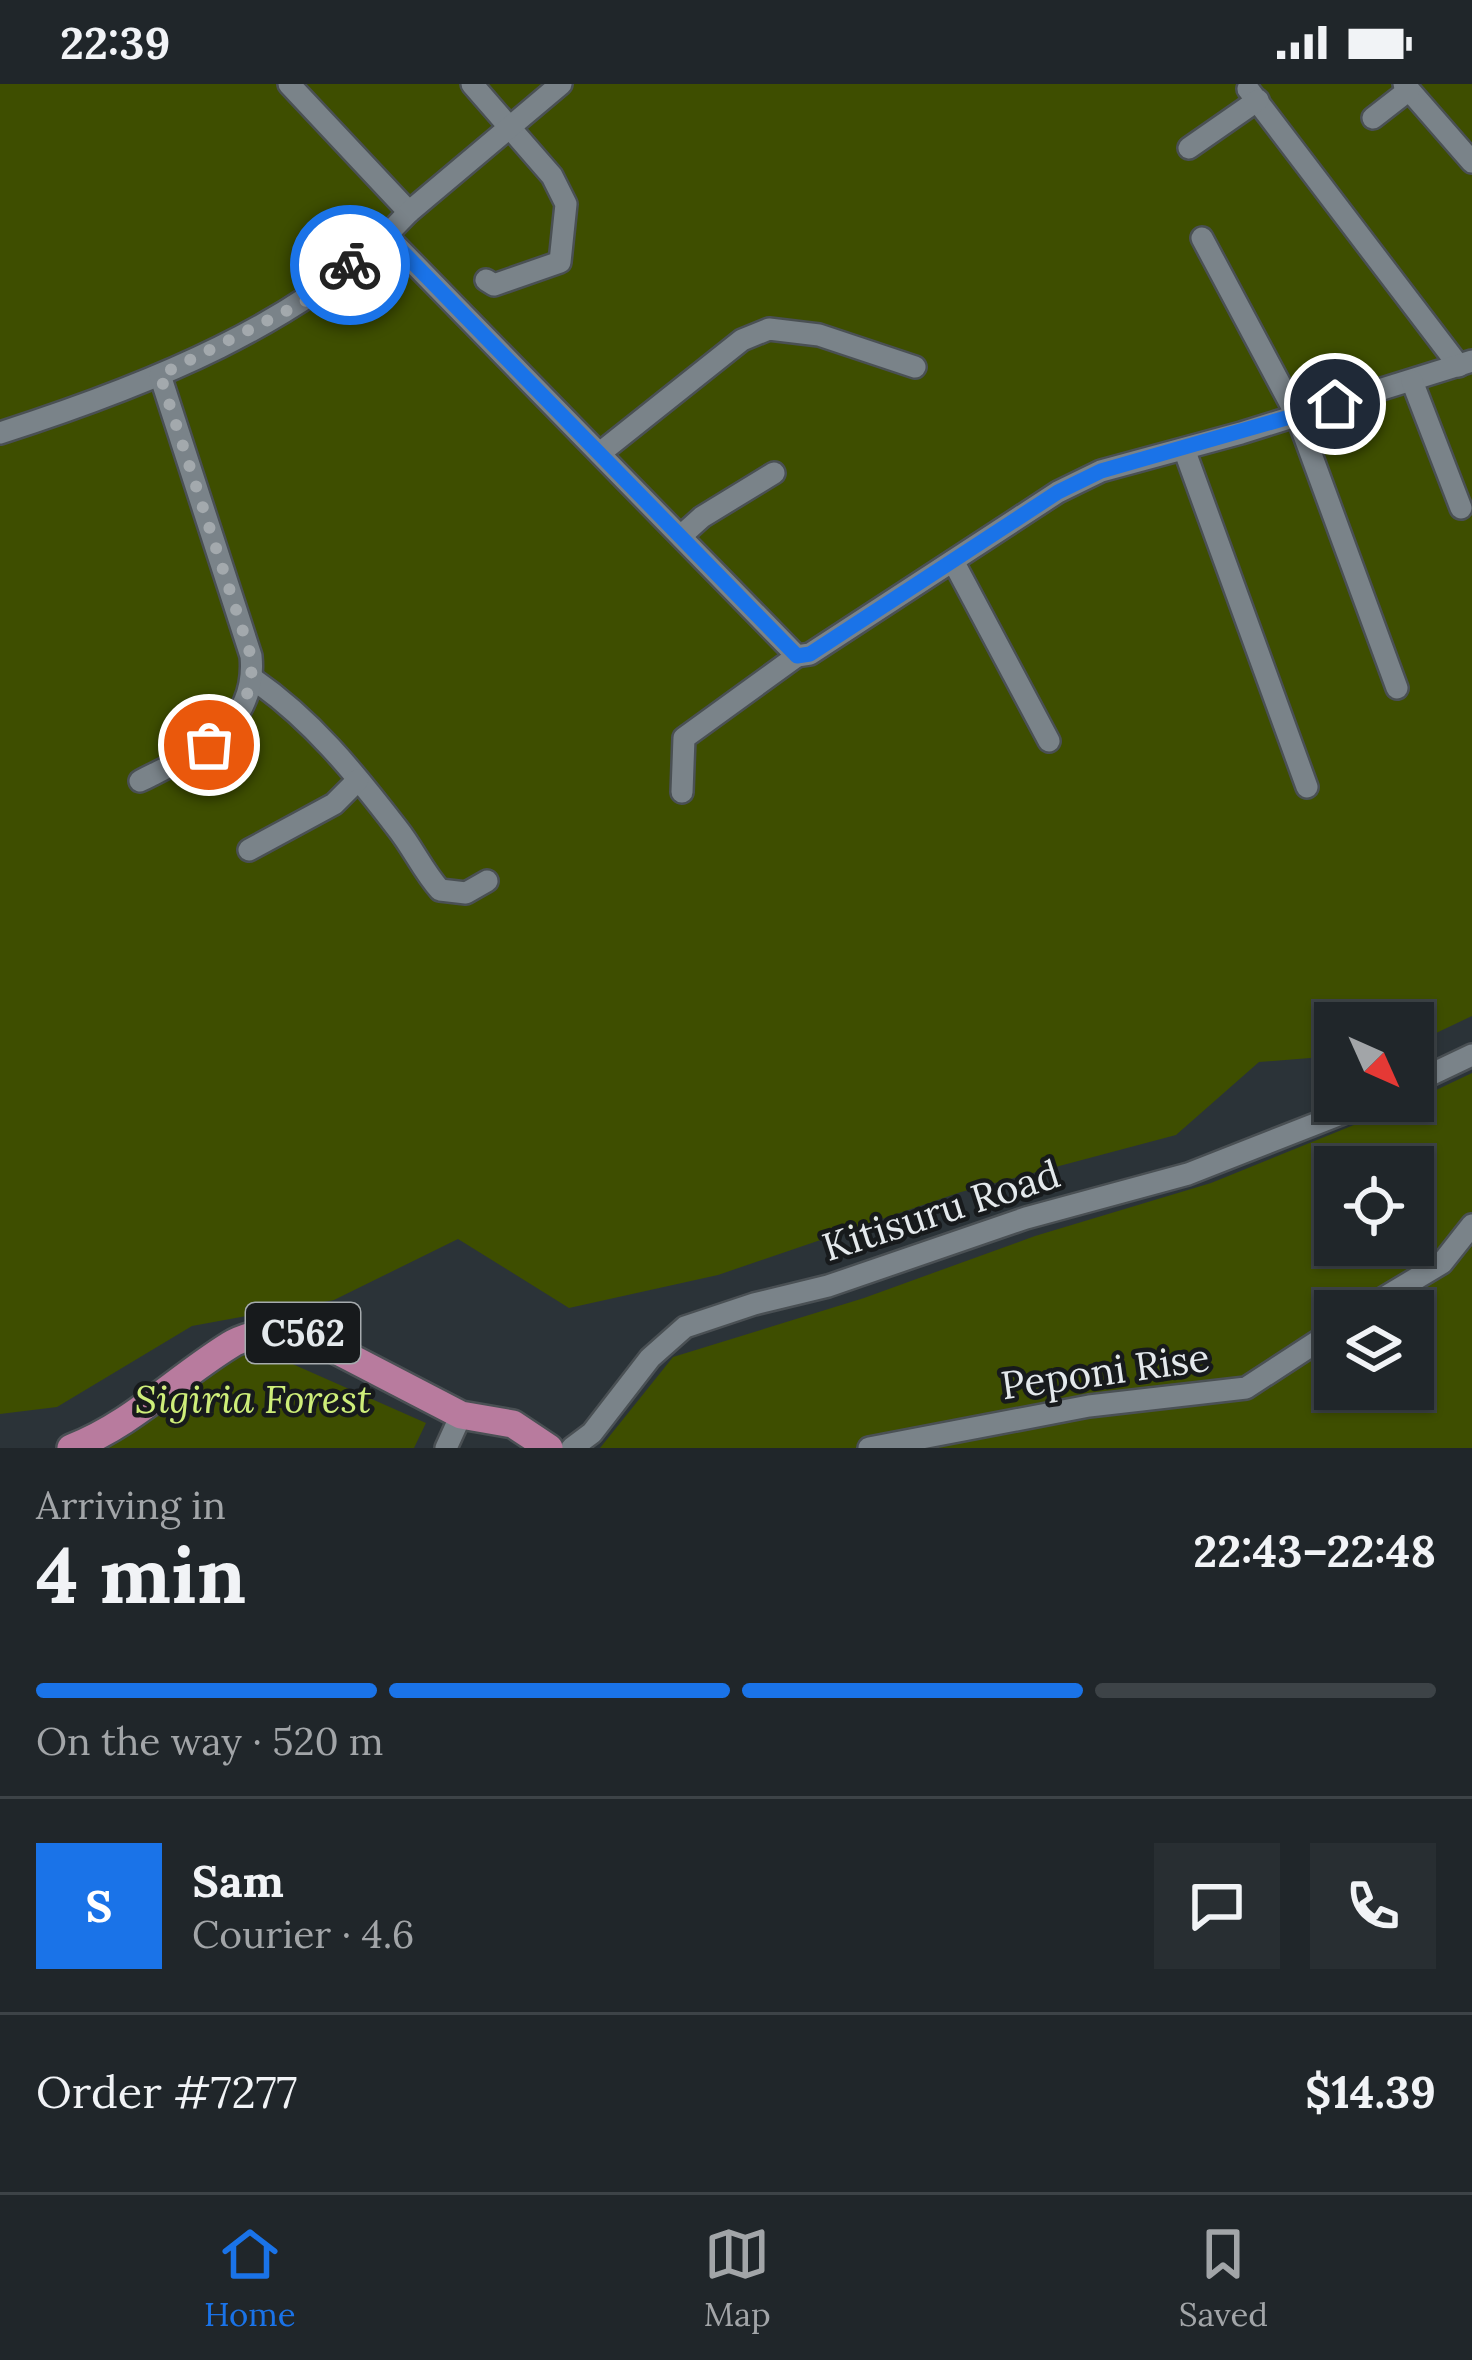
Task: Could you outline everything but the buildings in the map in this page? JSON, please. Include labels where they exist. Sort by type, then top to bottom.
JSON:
[{"type":"main road","name":"C562","points":[[71,1448],[109,1434],[206,1360],[237,1340],[267,1334],[280,1321],[461,1414],[513,1424],[548,1448]]},
{"type":"street","points":[[289,84],[409,212]]},
{"type":"street","points":[[472,84],[552,176],[566,204],[560,262],[494,286],[486,280]]},
{"type":"street","points":[[0,433],[160,375],[304,302],[561,84]]},
{"type":"street","points":[[1373,118],[1407,87],[1472,162]]},
{"type":"street","points":[[682,792],[684,738],[797,656],[810,654],[1058,492],[1101,471],[1466,363],[1253,94],[1190,148]]},
{"type":"street","points":[[387,236],[797,656]]},
{"type":"street","points":[[1202,238],[1297,416],[1397,688]]},
{"type":"street","points":[[600,453],[742,340],[770,329],[819,334],[915,367]]},
{"type":"street","points":[[140,782],[209,745],[236,716],[253,679],[251,656],[160,375]]},
{"type":"street","points":[[1412,381],[1461,508]]},
{"type":"street","points":[[1184,449],[1307,788]]},
{"type":"street","points":[[682,536],[774,473]]},
{"type":"street","points":[[953,561],[1049,741]]},
{"type":"street","points":[[253,679],[291,705],[358,780],[440,890],[466,893],[487,881]]},
{"type":"street","points":[[249,850],[334,804],[358,780]]},
{"type":"street","points":[[1434,1073],[1472,1055]]},
{"type":"street","name":"Kitisuru Road","points":[[572,1448],[592,1433],[650,1358],[685,1327],[827,1286],[1026,1218],[1188,1174],[1321,1122]]},
{"type":"street","points":[[1397,1290],[1442,1263],[1472,1225]]},
{"type":"street","name":"Peponi Rise","points":[[869,1448],[1089,1406],[1246,1388],[1314,1344]]},
{"type":"street","points":[[446,1448],[461,1414]]},
{"type":"green space","points":[[0,84],[1472,84],[1472,1016],[1434,1034],[1434,1002],[1314,1002],[1314,1058],[1259,1062],[1176,1135],[961,1192],[718,1275],[569,1308],[458,1239],[334,1300],[192,1326],[57,1407],[0,1414]]},
{"type":"green space","points":[[1472,1073],[1472,1448],[600,1448],[673,1357],[864,1298],[1035,1236],[1211,1183],[1361,1122],[1434,1122],[1434,1091]]},
{"type":"green space","name":"Sigiria Forest","points":[[254,1347],[426,1423],[414,1448],[93,1448],[127,1436],[212,1364]]},
{"type":"way so far","points":[[209,745],[228,728],[245,701],[253,679],[251,656],[160,375],[304,302],[350,265]]},
{"type":"route","points":[[350,265],[387,236],[797,656],[810,654],[1058,492],[1101,471],[1335,404]]}]
